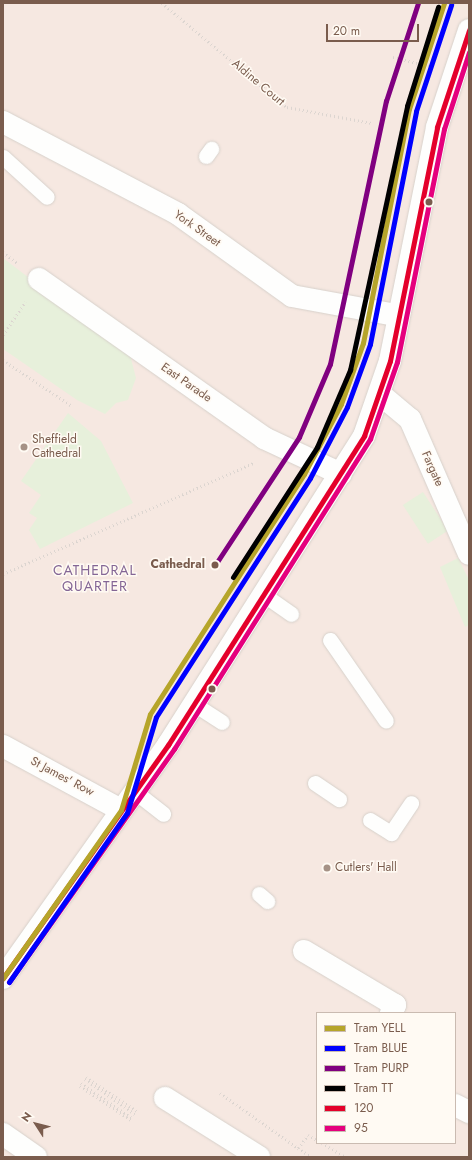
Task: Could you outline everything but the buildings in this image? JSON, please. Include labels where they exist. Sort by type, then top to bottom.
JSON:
[{"type":"street","points":[[3,978],[194,704],[364,436],[381,395],[396,315],[437,127],[462,75],[469,30]]},
{"type":"street","name":"York Street","points":[[3,122],[178,214],[292,296],[396,315]]},
{"type":"street","name":"East Parade","points":[[40,279],[289,452],[341,474]]},
{"type":"street","name":"Fargate","points":[[381,395],[410,419],[463,525],[469,554]]},
{"type":"street","name":"St James' Row","points":[[3,746],[120,810]]},
{"type":"street","points":[[304,951],[395,1004],[391,1012]]},
{"type":"street","points":[[165,1098],[259,1157]]},
{"type":"street","points":[[456,1106],[469,1112]]},
{"type":"street","points":[[3,1134],[36,1157]]},
{"type":"lane","points":[[3,156],[47,197]]},
{"type":"lane","points":[[264,595],[291,614]]},
{"type":"lane","points":[[330,640],[386,721]]},
{"type":"lane","points":[[194,704],[222,722]]},
{"type":"lane","points":[[315,783],[339,799]]},
{"type":"lane","points":[[134,791],[163,814]]},
{"type":"lane","points":[[370,820],[391,833],[411,803]]},
{"type":"path","name":"Aldine Court","points":[[162,3],[287,107],[372,124]]},
{"type":"path","points":[[393,57],[462,75]]},
{"type":"path","points":[[3,335],[40,279]]},
{"type":"path","points":[[3,360],[72,406]]},
{"type":"path","points":[[3,574],[244,465],[289,452]]},
{"type":"path","points":[[85,1078],[136,1112]]},
{"type":"path","points":[[81,1085],[131,1119]]},
{"type":"path","points":[[220,1093],[312,1157]]},
{"type":"path","points":[[298,1148],[308,1135],[316,1139]]},
{"type":"path","points":[[324,1144],[345,1157]]},
{"type":"shaded area","points":[[3,3],[469,3],[469,1157],[3,1157]]},
{"type":"green space","points":[[3,258],[130,355],[136,378],[128,400],[116,403],[105,414],[77,400],[3,349]]},
{"type":"green space","points":[[68,413],[101,441],[133,503],[40,549],[29,530],[37,518],[29,513],[41,495],[21,481]]},
{"type":"green space","points":[[423,492],[448,531],[428,544],[403,505]]},
{"type":"green space","points":[[458,558],[469,580],[469,625],[465,627],[440,567]]},
{"type":"tram line","name":"PURP","points":[[215,565],[299,437],[330,364],[386,101],[418,3]]},
{"type":"tram line","name":"YELL","points":[[3,978],[121,810],[150,714],[304,474],[341,404],[363,343],[409,109],[444,3]]},
{"type":"tram line","name":"BLUE","points":[[9,982],[127,813],[156,717],[310,478],[347,407],[370,344],[416,111],[451,5]]},
{"type":"tram line","name":"TT","points":[[233,577],[317,447],[350,370],[407,106],[438,7]]},
{"type":"transit line","name":"120","points":[[3,978],[168,745],[364,436],[390,361],[437,127],[469,30]]},
{"type":"transit line","name":"95","points":[[9,982],[174,749],[370,439],[397,362],[444,129],[469,52]]},
{"type":"place","name":"Sheffield Cathedral","points":[[24,447]]},
{"type":"place","name":"Cathedral","points":[[215,565]]},
{"type":"place","name":"Cutlers' Hall","points":[[327,868]]},
{"type":"district","name":"CATHEDRAL QUARTER","points":[[95,578]]}]
